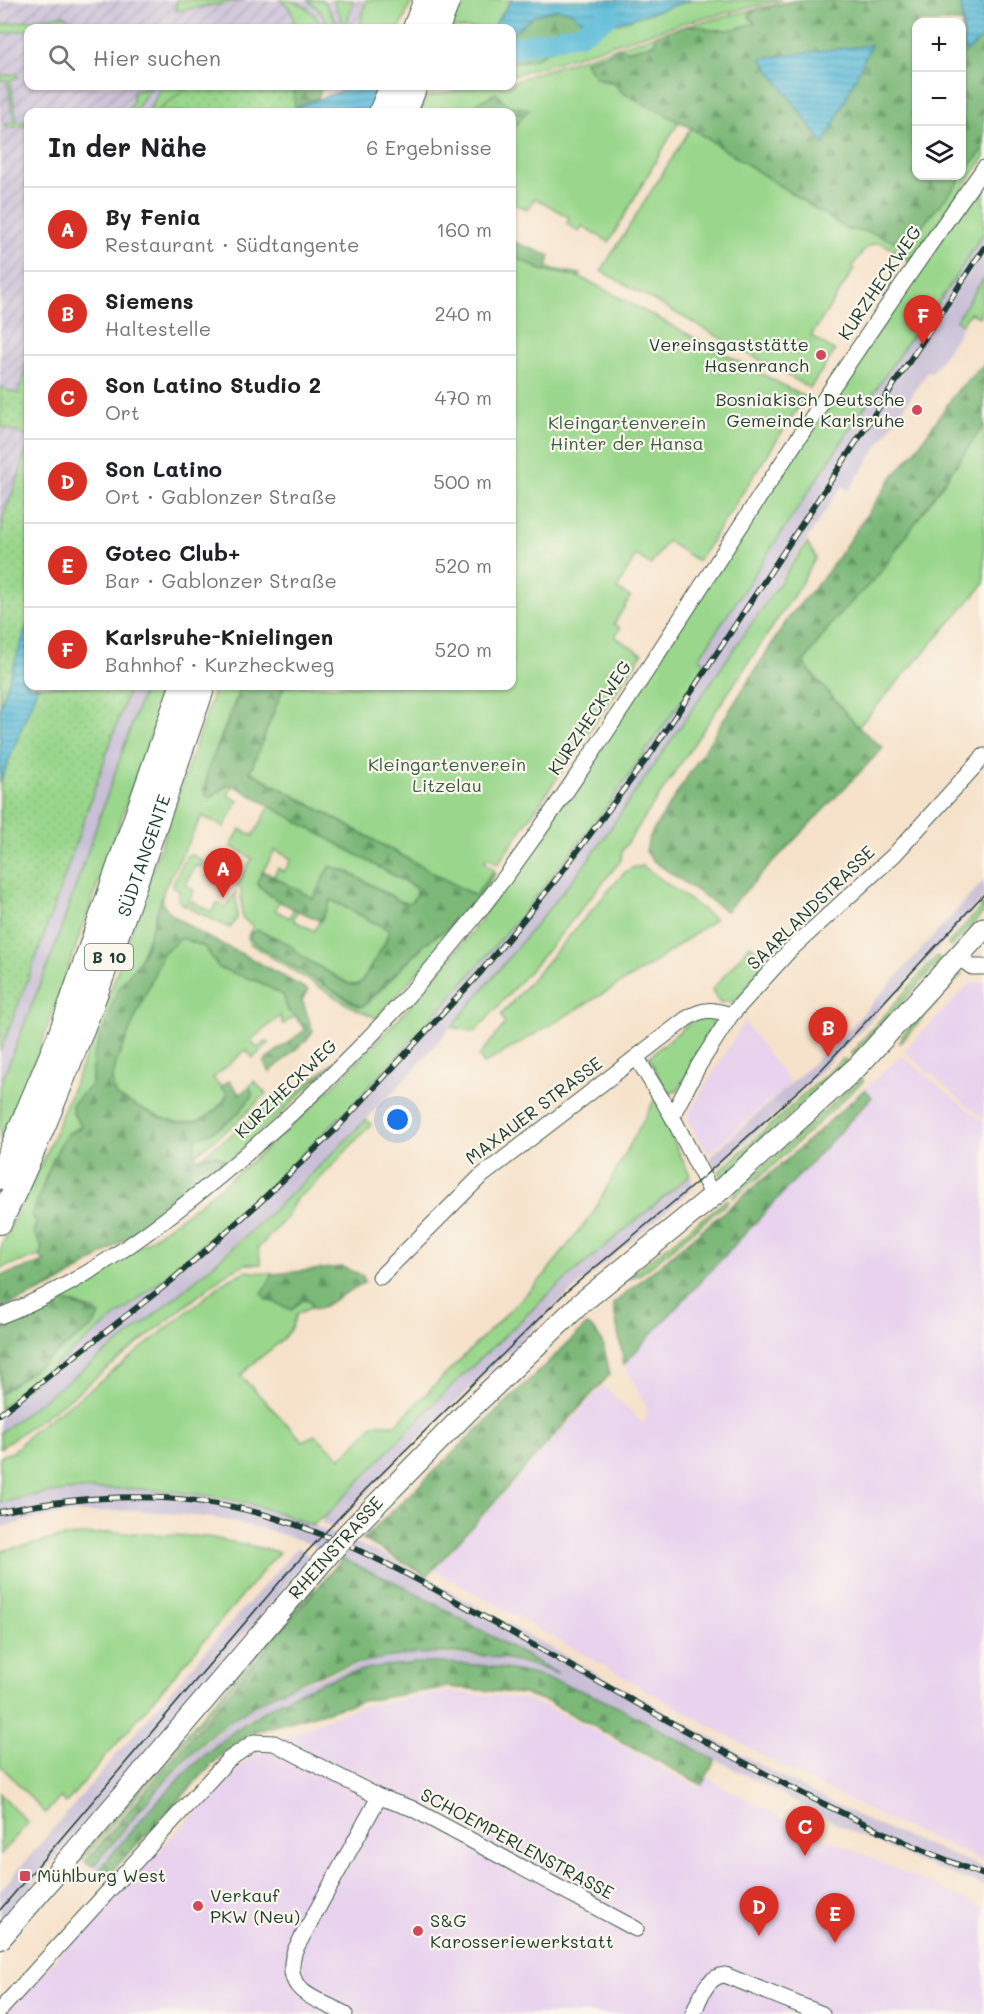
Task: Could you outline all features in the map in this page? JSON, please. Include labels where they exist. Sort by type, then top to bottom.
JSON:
[{"type":"highway","points":[[417,24],[426,0]]},
{"type":"highway","points":[[439,24],[448,0]]},
{"type":"highway","points":[[383,108],[390,90]]},
{"type":"highway","points":[[406,108],[413,90]]},
{"type":"highway","name":"SÜDTANGENTE","points":[[0,1177],[61,1033],[181,690]]},
{"type":"highway","name":"SÜDTANGENTE","points":[[0,1222],[27,1166],[82,1032],[201,690]]},
{"type":"main road","name":"RHEINSTRASSE","points":[[0,1939],[349,1532],[466,1413],[580,1304],[713,1196],[858,1066],[984,928]]},
{"type":"street","name":"KURZHECKWEG","points":[[4,1314],[43,1298],[92,1270],[213,1182],[304,1100],[377,1027],[443,954],[507,875],[586,760],[912,268],[984,168]]},
{"type":"street","name":"SAARLANDSTRASSE","points":[[672,1116],[699,1065],[735,1010],[789,951],[894,855],[984,756]]},
{"type":"street","points":[[958,957],[972,967],[984,967]]},
{"type":"street","name":"MAXAUER STRASSE","points":[[380,1277],[479,1178],[515,1147],[699,1011],[735,1010]]},
{"type":"street","points":[[637,1058],[672,1116],[713,1196]]},
{"type":"street","name":"SCHOEMPERLENSTRASSE","points":[[0,2010],[207,1782],[249,1744],[261,1740],[274,1743],[379,1797],[411,1808],[636,1929]]},
{"type":"street","points":[[345,2014],[302,1990],[292,1979],[290,1965],[295,1950],[379,1797]]},
{"type":"street","points":[[693,2014],[710,1981],[717,1975],[725,1975],[822,2014]]},
{"type":"shaded area","points":[[0,0],[369,0],[363,24],[24,24],[24,90],[185,90],[161,108],[24,108],[24,375],[18,394],[0,387]]},
{"type":"shaded area","points":[[984,233],[984,279],[958,335],[932,373],[928,371],[849,490],[842,486],[652,771],[554,906],[414,1070],[318,1169],[157,1313],[0,1433],[0,1409],[148,1291],[268,1188],[354,1103],[452,996],[525,911],[606,808],[707,665],[699,659],[908,341],[929,317]]},
{"type":"shaded area","points":[[0,426],[24,435],[24,455],[20,473],[1,521],[4,523],[0,532]]},
{"type":"shaded area","points":[[129,690],[144,690],[54,949],[0,1086],[0,1052],[40,947]]},
{"type":"shaded area","points":[[984,880],[984,897],[916,973],[798,1094],[716,1169],[710,1157],[843,1036]]},
{"type":"shaded area","points":[[984,982],[984,1120],[904,1051],[970,983]]},
{"type":"shaded area","points":[[744,1022],[790,1083],[708,1154],[689,1123],[689,1113]]},
{"type":"shaded area","points":[[901,1055],[984,1123],[984,1861],[888,1820],[794,1773],[434,1570],[603,1386],[645,1425],[647,1408],[624,1364],[872,1097],[865,1089]]},
{"type":"shaded area","points":[[690,1175],[694,1187],[564,1298],[421,1437],[333,1529],[321,1522],[444,1393],[552,1291]]},
{"type":"shaded area","points":[[121,1488],[176,1491],[252,1506],[299,1520],[382,1554],[786,1779],[872,1823],[984,1868],[984,1886],[914,1860],[857,1834],[626,1712],[563,1684],[529,1674],[458,1663],[417,1663],[369,1668],[324,1682],[265,1709],[248,1719],[200,1758],[144,1817],[99,1870],[93,1866],[151,1796],[195,1752],[230,1722],[271,1696],[294,1686],[377,1659],[416,1654],[492,1656],[558,1673],[403,1586],[300,1540],[268,1530],[214,1518],[136,1510],[59,1514],[0,1527],[0,1503],[50,1494]]},
{"type":"shaded area","points":[[298,1547],[310,1557],[0,1921],[0,1891],[187,1672]]},
{"type":"shaded area","points":[[447,1692],[524,1699],[542,1705],[584,1725],[700,1789],[706,1777],[788,1821],[984,1908],[984,2014],[5,2014],[95,1916],[253,1754],[269,1751],[283,1738],[357,1707]]},
{"type":"green space","points":[[176,0],[244,0],[176,11]]},
{"type":"green space","points":[[280,0],[287,0],[306,7],[320,24],[293,24],[294,19],[287,5]]},
{"type":"green space","points":[[308,0],[323,0],[338,24],[328,24],[320,11]]},
{"type":"green space","points":[[333,0],[353,0],[347,24],[344,24]]},
{"type":"green space","points":[[366,0],[412,0],[402,24],[360,24]]},
{"type":"green space","points":[[462,0],[512,0],[495,24],[453,24]]},
{"type":"green space","points":[[692,0],[782,0],[682,23],[516,75],[516,62],[531,60],[588,32]]},
{"type":"green space","points":[[797,0],[961,0],[962,18],[912,18],[912,180],[960,180],[913,236],[893,241],[867,231],[848,230],[691,128],[623,93],[613,82],[595,77],[585,61],[609,54],[617,47],[628,51],[655,44],[656,35],[683,26],[730,30],[755,23],[749,15],[757,9]]},
{"type":"green space","points":[[558,9],[567,10],[588,25],[588,32],[531,60],[516,62],[516,31],[535,15]]},
{"type":"green space","points":[[757,9],[749,15],[750,19],[756,23],[730,30],[709,30],[693,24]]},
{"type":"green space","points":[[63,15],[69,18],[69,23],[24,24],[24,30],[0,34],[0,25]]},
{"type":"green space","points":[[691,25],[644,46],[613,50],[609,54],[585,61],[587,67],[602,81],[613,82],[623,93],[679,121],[609,242],[582,226],[579,232],[567,224],[569,217],[535,198],[528,209],[516,204],[516,125],[529,109],[508,106],[496,93],[476,108],[422,108],[426,97],[460,90],[516,90],[516,81],[533,74]]},
{"type":"green space","points":[[984,36],[984,148],[966,172],[966,51]]},
{"type":"green space","points":[[16,74],[19,77],[10,80],[17,122],[24,121],[24,125],[9,128],[5,124],[14,122],[7,80],[0,81],[0,76]]},
{"type":"green space","points":[[149,90],[137,108],[130,108],[132,104],[134,91]]},
{"type":"green space","points":[[159,90],[185,90],[161,108],[151,108]]},
{"type":"green space","points":[[185,90],[293,90],[295,108],[161,108]]},
{"type":"green space","points":[[270,90],[321,90],[318,98],[294,108],[228,108]]},
{"type":"green space","points":[[496,93],[508,106],[529,109],[516,125],[516,108],[476,108],[477,103]]},
{"type":"green space","points":[[691,128],[848,230],[867,231],[893,241],[913,236],[960,180],[966,180],[966,172],[984,148],[984,158],[910,262],[891,248],[878,243],[866,249],[852,267],[854,269],[811,336],[835,351],[810,388],[601,271]]},
{"type":"green space","points":[[984,175],[984,233],[929,317],[908,341],[699,658],[707,664],[606,808],[525,911],[452,996],[354,1103],[268,1188],[148,1291],[0,1409],[0,1394],[92,1327],[96,1311],[63,1300],[0,1330],[0,1324],[56,1297],[111,1265],[164,1230],[215,1191],[264,1150],[357,1062],[410,1006],[473,930]]},
{"type":"green space","points":[[516,243],[550,256],[547,268],[581,274],[579,277],[541,270],[516,258]]},
{"type":"green space","points":[[516,258],[541,270],[579,277],[594,284],[805,397],[698,561],[667,541],[651,565],[636,555],[617,589],[630,597],[614,624],[620,628],[615,637],[642,654],[498,864],[488,857],[484,862],[494,870],[475,896],[250,771],[282,690],[516,690]]},
{"type":"green space","points":[[984,278],[980,317],[970,313],[962,324],[956,320]]},
{"type":"green space","points":[[984,364],[984,425],[880,573],[835,619],[803,663],[858,727],[883,748],[726,911],[653,861],[646,851],[649,837],[789,617],[827,573],[894,475],[913,454],[957,391]]},
{"type":"green space","points":[[24,375],[24,435],[0,426],[0,387],[18,394]]},
{"type":"green space","points":[[984,425],[984,584],[858,727],[803,663],[835,619],[880,573]]},
{"type":"green space","points":[[24,458],[24,690],[129,690],[40,947],[0,1052],[0,532],[4,523],[1,522]]},
{"type":"green space","points":[[807,543],[816,557],[799,587],[622,851],[621,860],[548,950],[475,1032],[452,1027],[587,862]]},
{"type":"green space","points":[[144,690],[167,690],[36,1059],[0,1140],[0,1086],[54,949]]},
{"type":"green space","points":[[215,690],[239,690],[211,764],[204,790],[218,793],[230,784],[233,785],[228,795],[238,801],[224,827],[202,816],[164,889],[153,927],[138,963],[117,991],[92,1067],[92,1084],[72,1105],[82,1126],[67,1134],[45,1178],[34,1212],[37,1221],[33,1232],[42,1247],[40,1256],[0,1268],[0,1249],[47,1152],[105,1007]]},
{"type":"green space","points":[[239,690],[282,690],[250,772],[475,896],[494,870],[496,873],[468,915],[426,943],[361,1007],[254,943],[250,938],[251,933],[258,930],[287,943],[305,959],[349,984],[356,985],[362,981],[385,943],[389,930],[331,900],[321,921],[277,900],[262,889],[257,882],[263,871],[313,898],[330,866],[348,872],[402,902],[410,903],[416,896],[416,888],[233,785],[226,785],[212,797],[205,796],[208,768],[233,712]]},
{"type":"green space","points":[[270,806],[416,888],[416,896],[410,903],[402,902],[348,872],[330,867],[313,899],[273,877],[278,868],[284,872],[292,859],[275,850],[257,882],[260,888],[280,900],[275,910],[289,918],[294,908],[298,910],[293,920],[314,931],[331,900],[389,930],[385,943],[362,981],[356,985],[349,984],[305,959],[287,943],[258,930],[250,938],[354,1004],[361,1007],[367,1004],[426,943],[468,915],[377,1018],[350,1006],[249,943],[248,936],[253,926],[242,918],[241,889],[237,886],[252,858],[231,846],[240,829],[253,836]]},
{"type":"green space","points":[[191,854],[204,862],[201,867],[196,865],[185,884],[194,890],[186,906],[178,900],[179,890],[172,886],[186,856]]},
{"type":"green space","points":[[643,866],[715,919],[648,967],[484,1064],[479,1056],[505,1024],[501,1015],[623,874],[631,868]]},
{"type":"green space","points":[[236,891],[237,918],[230,928],[189,908],[192,901],[211,912],[217,903],[226,908]]},
{"type":"green space","points":[[162,896],[163,904],[171,914],[203,935],[308,990],[302,1000],[313,1031],[270,1072],[264,1064],[266,1059],[305,1030],[295,1016],[288,1011],[283,995],[259,982],[219,968],[205,947],[182,938],[163,953],[116,1063],[112,1081],[115,1095],[160,1117],[175,1122],[189,1122],[203,1119],[216,1110],[228,1094],[221,1087],[229,1081],[240,1094],[250,1086],[252,1095],[235,1116],[213,1131],[196,1138],[194,1154],[198,1159],[215,1154],[227,1161],[119,1244],[90,1263],[31,1295],[0,1308],[0,1276],[45,1262],[40,1256],[42,1247],[33,1232],[37,1222],[31,1216],[60,1145],[67,1135],[82,1126],[73,1114],[72,1105],[92,1084],[93,1057],[117,991],[138,963]]},
{"type":"green space","points":[[984,904],[984,912],[951,947],[948,944]]},
{"type":"green space","points":[[182,938],[205,947],[219,968],[259,982],[283,995],[295,1016],[283,1024],[280,1016],[251,1040],[257,1048],[267,1041],[269,1043],[253,1058],[246,1050],[213,1078],[228,1094],[216,1110],[203,1119],[189,1123],[160,1118],[115,1095],[112,1081],[116,1063],[163,953]]},
{"type":"green space","points":[[750,945],[764,955],[765,963],[735,1001],[720,1003],[712,990]]},
{"type":"green space","points":[[937,956],[941,960],[852,1056],[851,1053]]},
{"type":"green space","points":[[956,974],[962,974],[899,1044],[903,1035]]},
{"type":"green space","points":[[698,1016],[711,1016],[714,1029],[677,1091],[667,1094],[649,1057]]},
{"type":"green space","points":[[347,1051],[242,1150],[155,1219],[60,1283],[6,1306],[78,1270],[148,1222],[226,1161],[208,1155],[198,1159],[245,1125],[274,1095],[279,1101],[288,1100]]},
{"type":"green space","points":[[843,1059],[848,1061],[721,1178],[718,1173]]},
{"type":"green space","points":[[862,1077],[863,1081],[770,1168],[733,1198],[732,1195]]},
{"type":"green space","points":[[254,1081],[266,1094],[237,1122],[194,1155],[196,1138],[220,1127],[235,1116],[252,1095],[250,1086]]},
{"type":"green space","points":[[865,1089],[872,1097],[624,1364],[613,1304],[784,1162]]},
{"type":"green space","points":[[656,1097],[667,1119],[666,1126],[690,1175],[552,1291],[444,1393],[324,1518],[321,1517],[313,1526],[240,1502],[158,1490],[76,1490],[0,1503],[0,1456],[13,1452],[35,1429],[87,1392],[227,1280],[246,1271],[273,1274],[266,1299],[292,1309],[303,1300],[312,1303],[311,1308],[298,1313],[289,1332],[282,1340],[241,1376],[303,1441],[315,1435],[341,1458],[374,1424],[396,1424],[543,1277],[593,1213]]},
{"type":"green space","points":[[366,1120],[371,1124],[316,1183],[295,1200],[286,1218],[258,1248],[261,1264],[246,1264],[228,1272],[73,1396],[0,1448],[0,1433],[139,1327],[186,1288],[265,1218]]},
{"type":"green space","points":[[727,1199],[728,1202],[642,1273],[625,1280]]},
{"type":"green space","points":[[342,1267],[363,1276],[365,1282],[319,1309],[311,1308],[312,1302],[306,1299],[297,1303],[292,1310],[266,1299],[262,1293],[273,1274]]},
{"type":"green space","points":[[63,1300],[100,1315],[92,1327],[0,1394],[0,1330]]},
{"type":"green space","points":[[587,1325],[601,1340],[610,1374],[427,1576],[363,1539]]},
{"type":"green space","points":[[112,1532],[208,1537],[279,1552],[66,1803],[61,1797],[45,1813],[0,1765],[0,1551],[64,1537]]},
{"type":"green space","points":[[342,1559],[403,1586],[558,1674],[517,1661],[475,1654],[432,1653],[389,1657],[346,1666],[305,1680],[266,1699],[210,1736],[157,1789],[93,1866],[85,1862]]},
{"type":"green space","points":[[312,1587],[314,1589],[82,1860],[80,1858]]},
{"type":"green space","points":[[417,1663],[465,1664],[497,1668],[567,1685],[632,1714],[715,1760],[702,1785],[549,1702],[524,1694],[448,1687],[362,1701],[250,1733],[222,1754],[107,1876],[99,1870],[155,1804],[185,1774],[249,1720],[285,1699],[324,1682],[373,1668]]},
{"type":"green space","points":[[0,1793],[28,1823],[0,1855]]},
{"type":"water","points":[[512,0],[692,0],[588,32],[588,25],[569,11],[558,9],[535,15],[516,31],[516,24],[495,24]]},
{"type":"water","points":[[961,0],[984,0],[984,36],[966,52],[966,18],[962,18]]},
{"type":"water","points":[[871,45],[824,145],[761,58]]},
{"type":"water","points":[[343,90],[427,90],[380,108],[295,108]]},
{"type":"water","points":[[24,634],[24,690],[36,690],[0,783],[0,707]]},
{"type":"waterway","points":[[516,47],[580,34],[609,16]]},
{"type":"tram line","points":[[0,1910],[289,1571],[365,1490],[566,1292],[702,1178],[821,1070],[984,894]]},
{"type":"railway","points":[[0,1414],[171,1281],[261,1201],[337,1128],[480,973],[558,877],[651,753],[984,248]]},
{"type":"railway","points":[[0,1512],[98,1498],[164,1498],[230,1506],[297,1525],[365,1553],[431,1587],[752,1767],[866,1825],[984,1875]]},
{"type":"place","name":"Karlsruhe-Knielingen","points":[[923,345]]},
{"type":"place","name":"Vereinsgaststätte Hasenranch","points":[[821,355]]},
{"type":"place","name":"Bosniakisch Deutsche Gemeinde Karlsruhe","points":[[917,410]]},
{"type":"place","name":"By Fenia","points":[[223,898]]},
{"type":"place","name":"Siemens","points":[[828,1057]]},
{"type":"place","name":"Son Latino Studio 2","points":[[805,1856]]},
{"type":"place","name":"Mühlburg West","points":[[25,1876]]},
{"type":"place","name":"Verkauf PKW (Neu)","points":[[198,1906]]},
{"type":"place","name":"S&G Karosseriewerkstatt","points":[[418,1931]]},
{"type":"place","name":"Son Latino","points":[[759,1936]]},
{"type":"place","name":"Gotec Club+","points":[[835,1943]]},
{"type":"park label","name":"Kleingartenverein Hinter der Hansa","points":[[627,433]]},
{"type":"park label","name":"Kleingartenverein Litzelau","points":[[447,775]]}]
